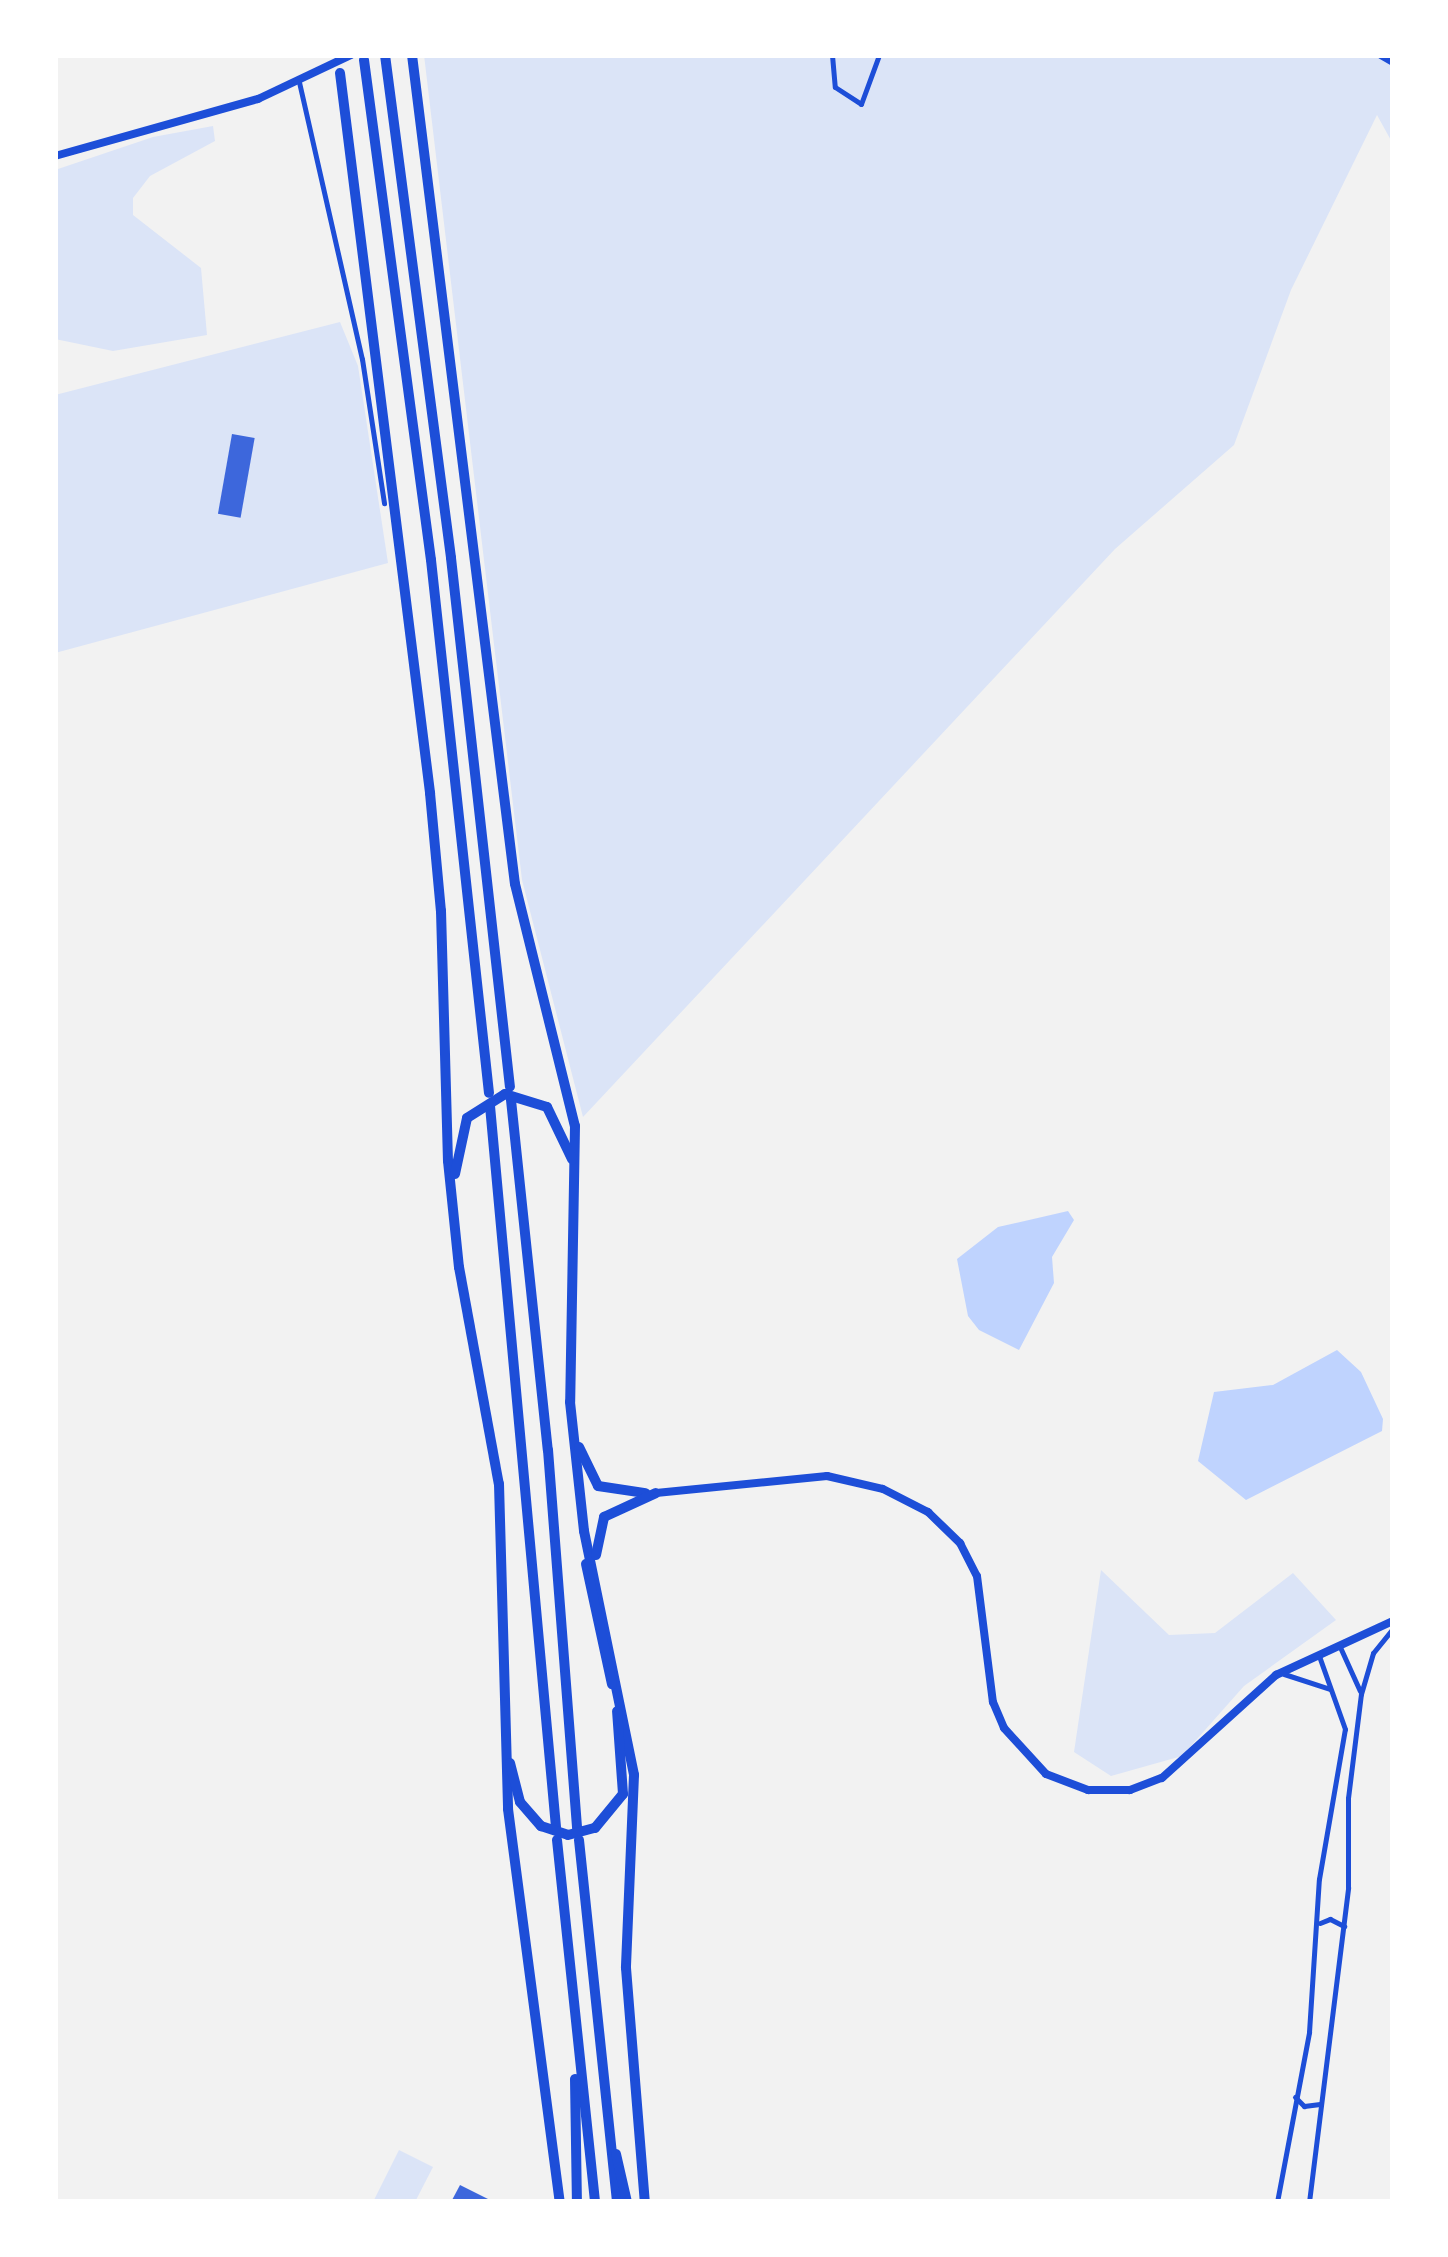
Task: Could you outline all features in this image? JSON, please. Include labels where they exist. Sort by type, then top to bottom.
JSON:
[{"type":"highway","points":[[385,55],[452,558],[511,1094],[548,1450],[578,1834],[617,2202]]},
{"type":"highway","points":[[412,55],[515,884],[572,1106],[577,1210],[570,1402],[576,1515],[625,1776],[618,1806],[595,1828],[568,1834],[537,1823],[520,1802],[505,1738]]},
{"type":"highway","points":[[364,60],[431,560],[489,1093]]},
{"type":"highway","points":[[340,73],[436,852],[456,1225],[499,1484],[505,1738],[516,1885],[560,2202]]},
{"type":"highway","points":[[456,1225],[456,1154],[469,1115],[500,1095],[528,1096],[547,1107],[564,1132],[577,1210]]},
{"type":"highway","points":[[490,1106],[574,2018],[595,2202]]},
{"type":"highway","points":[[570,1402],[592,1482],[656,1493]]},
{"type":"highway","points":[[570,1402],[584,1532],[608,1629]]},
{"type":"highway","points":[[645,2202],[626,1968],[634,1786],[596,1529],[611,1510],[656,1493]]},
{"type":"highway","points":[[574,2018],[577,2202]]},
{"type":"highway","points":[[610,2134],[627,2202]]},
{"type":"street","points":[[55,156],[299,82],[351,55]]},
{"type":"street","points":[[832,55],[835,87],[862,104],[879,55]]},
{"type":"street","points":[[1381,55],[1393,62]]},
{"type":"street","points":[[299,82],[362,359],[384,504]]},
{"type":"street","points":[[656,1493],[826,1476],[883,1489],[928,1512],[960,1543],[977,1576],[993,1702],[1004,1728],[1037,1768],[1072,1786],[1117,1792],[1162,1778],[1276,1675],[1338,1642],[1393,1624]]},
{"type":"street","points":[[1309,2202],[1344,1926],[1360,1694],[1372,1653],[1393,1624]]},
{"type":"street","points":[[1338,1642],[1360,1694]]},
{"type":"street","points":[[1277,2202],[1319,1924],[1320,1879],[1345,1730],[1318,1653]]},
{"type":"street","points":[[1276,1675],[1303,1676],[1332,1690]]},
{"type":"street","points":[[1319,1924],[1330,1919],[1344,1926]]},
{"type":"street","points":[[1295,2097],[1304,2106],[1320,2104]]},
{"type":"shaded area","points":[[424,55],[1393,55],[1393,144],[1377,115],[1291,290],[1234,445],[1115,549],[583,1117],[522,880]]},
{"type":"shaded area","points":[[213,126],[215,141],[150,176],[133,198],[133,215],[201,268],[207,335],[113,351],[55,339],[55,170],[153,137]]},
{"type":"shaded area","points":[[340,322],[358,366],[388,563],[55,653],[55,395]]},
{"type":"shaded area","points":[[1101,1570],[1169,1635],[1215,1633],[1293,1573],[1336,1620],[1244,1686],[1182,1756],[1111,1776],[1074,1752]]},
{"type":"shaded area","points":[[399,2150],[433,2167],[415,2202],[373,2202]]},
{"type":"water","points":[[1068,1211],[1074,1220],[1052,1257],[1054,1283],[1019,1350],[979,1330],[968,1316],[957,1259],[998,1227]]},
{"type":"water","points":[[1337,1350],[1361,1372],[1383,1419],[1382,1431],[1246,1500],[1198,1461],[1214,1392],[1273,1385]]},
{"type":"building","points":[[232,434],[255,438],[241,518],[218,514]]},
{"type":"building","points":[[460,2185],[494,2202],[451,2202]]}]
